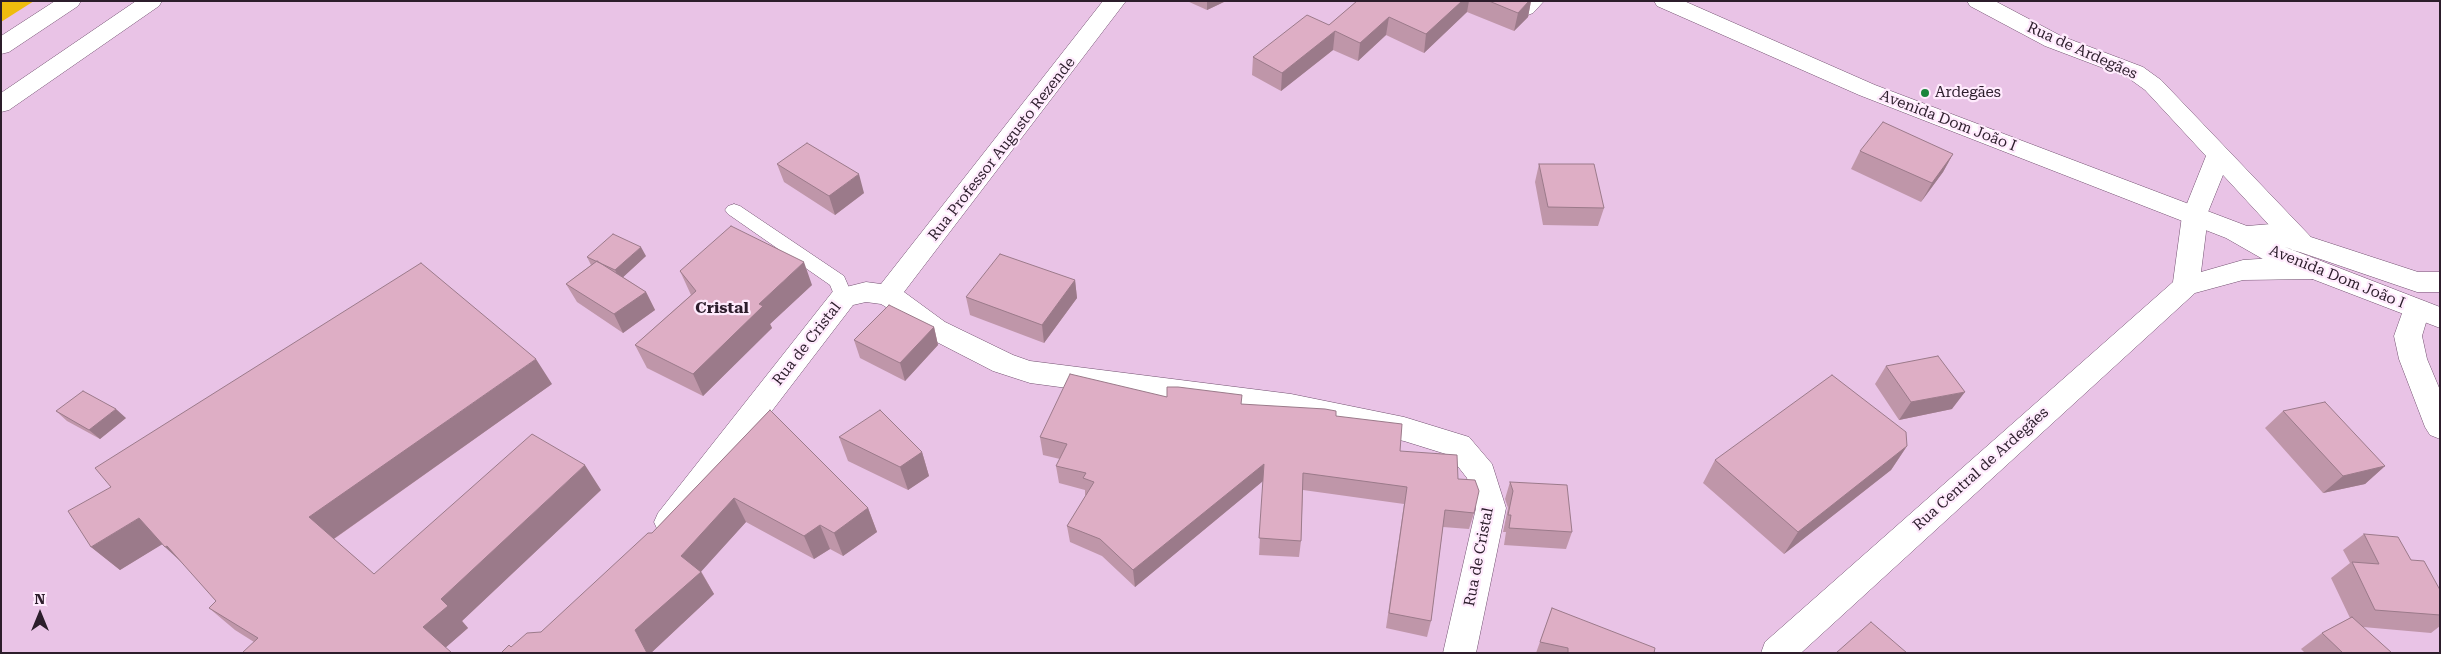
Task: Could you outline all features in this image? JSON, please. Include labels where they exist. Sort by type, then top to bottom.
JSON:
[{"type":"main road","points":[[1,47],[70,1]]},
{"type":"main road","points":[[1,104],[151,1]]},
{"type":"main road","name":"Rua Professor Augusto Rezende","points":[[887,295],[1115,1]]},
{"type":"main road","name":"Avenida Dom João I","points":[[1665,1],[1867,90],[2235,231],[2277,255],[2428,313]]},
{"type":"main road","name":"Rua de Ardegães","points":[[1978,1],[2053,40],[2135,72],[2173,104],[2218,156],[2301,243]]},
{"type":"main road","points":[[2186,286],[2195,216],[2218,156]]},
{"type":"main road","name":"Avenida Dom João I","points":[[2235,231],[2271,234],[2417,282],[2440,282]]},
{"type":"main road","name":"Rua Central de Ardegães","points":[[1777,653],[2186,286],[2243,270],[2274,268],[2314,269]]},
{"type":"main road","name":"Rua de Cristal","points":[[653,542],[844,297],[866,292],[887,295],[909,308],[935,329],[1003,363],[1030,372],[1056,377],[1291,406],[1404,429],[1459,446],[1481,473],[1492,508],[1459,653]]},
{"type":"main road","points":[[2428,313],[2408,336],[2413,359],[2440,427]]},
{"type":"lane","points":[[1508,1],[1528,10],[1537,1]]},
{"type":"lane","points":[[734,210],[838,281],[844,297]]},
{"type":"shaded area","points":[[1,1],[34,1],[1,22]]},
{"type":"building","points":[[1357,1],[1462,1],[1426,34],[1389,17],[1360,43],[1335,31],[1282,73],[1253,57],[1307,15],[1329,25]]},
{"type":"building","points":[[1489,1],[1529,1],[1518,13]]},
{"type":"building","points":[[1883,122],[1953,154],[1932,183],[1860,151]]},
{"type":"building","points":[[807,143],[859,174],[829,196],[777,164]]},
{"type":"building","points":[[1539,164],[1594,164],[1604,208],[1548,207]]},
{"type":"building","points":[[731,226],[804,262],[759,304],[763,306],[693,374],[635,345],[696,291],[680,271]]},
{"type":"building","points":[[613,234],[641,247],[615,270],[587,257]]},
{"type":"building","points":[[1000,254],[1075,280],[1042,325],[966,297]]},
{"type":"building","points":[[597,261],[646,292],[614,314],[566,284]]},
{"type":"building","points":[[421,263],[536,359],[309,517],[374,574],[532,434],[585,465],[441,599],[448,606],[423,627],[452,653],[242,653],[258,638],[209,608],[216,601],[139,518],[91,547],[68,511],[111,487],[95,468]]},
{"type":"building","points":[[889,305],[934,327],[900,363],[854,340]]},
{"type":"building","points":[[1938,356],[1965,392],[1911,402],[1886,366]]},
{"type":"building","points":[[1070,374],[1167,397],[1167,387],[1178,387],[1242,395],[1241,404],[1325,409],[1336,411],[1336,416],[1402,424],[1400,451],[1457,455],[1458,479],[1475,480],[1479,491],[1474,513],[1445,510],[1431,621],[1389,613],[1407,487],[1303,473],[1301,541],[1259,538],[1264,464],[1133,570],[1100,539],[1067,526],[1094,482],[1083,478],[1086,473],[1056,466],[1067,444],[1040,437]]},
{"type":"building","points":[[1832,375],[1906,432],[1907,446],[1798,532],[1715,460]]},
{"type":"building","points":[[83,391],[116,409],[89,430],[56,411]]},
{"type":"building","points":[[2325,402],[2385,466],[2343,476],[2283,411]]},
{"type":"building","points":[[770,410],[868,508],[834,533],[820,525],[804,536],[734,498],[681,556],[701,572],[635,630],[647,653],[501,653],[527,633],[541,632],[648,533],[652,533]]},
{"type":"building","points":[[880,410],[922,452],[900,467],[839,437]]},
{"type":"building","points":[[1510,482],[1567,485],[1572,532],[1509,528],[1511,515],[1508,515],[1513,491]]},
{"type":"building","points":[[2364,534],[2398,537],[2411,560],[2424,561],[2440,590],[2440,615],[2375,610],[2352,562],[2379,564]]},
{"type":"building","points":[[1552,608],[1655,648],[1654,653],[1568,653],[1568,648],[1540,642]]},
{"type":"building","points":[[2352,617],[2392,653],[2343,653],[2322,633]]},
{"type":"building","points":[[1871,622],[1907,653],[1836,653]]},
{"type":"place","name":"Ardegães","points":[[1925,93]]},
{"type":"district","name":"Cristal","points":[[722,308]]}]
